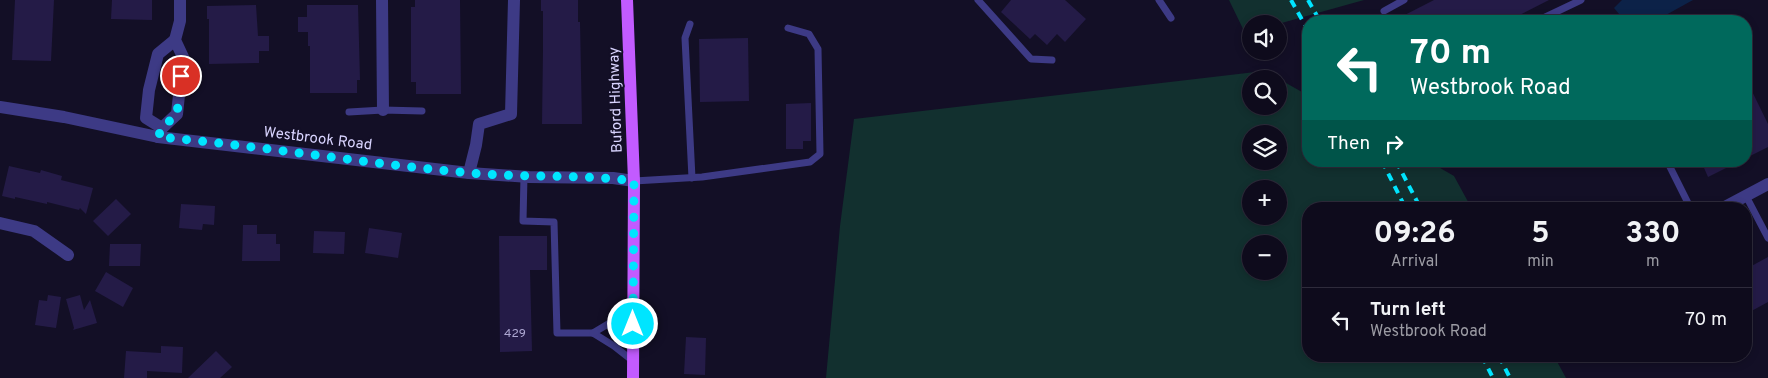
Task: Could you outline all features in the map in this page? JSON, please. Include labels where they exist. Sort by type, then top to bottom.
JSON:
[{"type":"main road","name":"Buford Highway","points":[[627,0],[634,181],[633,378]]},
{"type":"street","points":[[176,40],[158,54],[149,90],[146,118],[160,133],[177,114],[182,57],[176,40],[180,21],[180,0]]},
{"type":"street","points":[[382,0],[383,110]]},
{"type":"street","points":[[469,173],[479,124],[511,114],[514,0]]},
{"type":"street","name":"Westbrook Road","points":[[0,107],[160,133],[469,173],[613,178],[634,181]]},
{"type":"street","points":[[1734,202],[1768,184]]},
{"type":"street","points":[[0,223],[34,231],[68,255]]},
{"type":"lane","points":[[978,0],[1031,59],[1052,60]]},
{"type":"lane","points":[[1159,0],[1171,18]]},
{"type":"lane","points":[[1384,11],[1404,0]]},
{"type":"lane","points":[[1550,15],[1581,0]]},
{"type":"lane","points":[[690,24],[685,38],[692,178]]},
{"type":"lane","points":[[634,181],[692,178],[810,162],[820,154],[818,49],[809,34],[788,28]]},
{"type":"lane","points":[[349,112],[383,110],[422,111]]},
{"type":"lane","points":[[1669,167],[1687,202]]},
{"type":"lane","points":[[524,176],[524,221],[554,222],[557,333],[593,333],[633,306]]},
{"type":"lane","points":[[1746,196],[1749,202]]},
{"type":"lane","points":[[1752,207],[1768,238]]},
{"type":"lane","points":[[593,333],[633,361]]},
{"type":"green space","points":[[1229,0],[1364,0],[1310,15],[1302,15],[1302,17],[1287,21],[1287,15],[1242,15],[1242,27]]},
{"type":"green space","points":[[1242,74],[1242,115],[1287,115],[1287,84],[1302,92],[1302,167],[1438,167],[1454,176],[1468,202],[1302,202],[1302,362],[1557,362],[1566,378],[826,378],[840,226],[854,119]]},
{"type":"water","points":[[1622,0],[1693,0],[1666,15],[1620,15],[1614,8]]},
{"type":"building","points":[[15,0],[54,0],[51,61],[12,60]]},
{"type":"building","points":[[112,0],[152,0],[152,20],[111,19]]},
{"type":"building","points":[[415,0],[460,0],[461,94],[416,94],[416,82],[411,82],[411,7],[415,7]]},
{"type":"building","points":[[541,0],[578,0],[582,124],[542,124],[543,11],[541,11]]},
{"type":"building","points":[[1011,0],[1065,0],[1086,19],[1065,42],[1057,34],[1047,45],[1035,34],[1030,39],[1001,12]]},
{"type":"building","points":[[1434,0],[1549,0],[1520,15],[1405,15]]},
{"type":"building","points":[[256,5],[258,36],[269,36],[269,51],[259,51],[259,63],[209,64],[209,19],[207,19],[207,6]]},
{"type":"building","points":[[307,5],[358,5],[360,80],[357,80],[357,93],[310,93],[310,46],[308,46],[308,32],[298,32],[298,17],[307,17]]},
{"type":"building","points":[[748,38],[749,101],[700,102],[699,39]]},
{"type":"building","points":[[1752,91],[1768,124],[1768,147],[1752,155]]},
{"type":"building","points":[[811,103],[811,141],[803,141],[803,149],[786,149],[786,104]]},
{"type":"building","points":[[9,166],[40,173],[41,170],[62,176],[61,180],[93,188],[86,214],[80,208],[79,210],[47,202],[47,204],[2,196]]},
{"type":"building","points":[[1704,167],[1728,167],[1708,177]]},
{"type":"building","points":[[116,199],[131,214],[108,236],[93,221]]},
{"type":"building","points":[[181,204],[215,206],[214,225],[203,224],[202,230],[179,228]]},
{"type":"building","points":[[243,225],[257,225],[257,234],[276,234],[276,244],[280,244],[280,261],[242,261]]},
{"type":"building","points":[[369,228],[402,233],[398,258],[365,253]]},
{"type":"building","points":[[314,231],[345,232],[344,254],[313,253]]},
{"type":"building","points":[[499,236],[547,236],[547,270],[530,270],[532,351],[500,352]]},
{"type":"building","points":[[110,244],[141,244],[140,266],[109,266]]},
{"type":"building","points":[[1768,257],[1768,302],[1752,311],[1752,266]]},
{"type":"building","points":[[106,272],[133,288],[123,307],[95,291]]},
{"type":"building","points":[[48,295],[61,297],[56,328],[35,325],[39,300],[47,301]]},
{"type":"building","points":[[80,295],[84,310],[90,300],[97,323],[73,330],[66,299]]},
{"type":"building","points":[[686,337],[706,338],[705,375],[684,374]]},
{"type":"building","points":[[161,346],[183,347],[182,373],[147,371],[147,378],[124,378],[126,351],[161,353]]},
{"type":"building","points":[[216,351],[232,367],[220,378],[188,378]]},
{"type":"railway","points":[[1291,0],[1302,20]]},
{"type":"railway","points":[[1308,0],[1317,15]]},
{"type":"railway","points":[[1385,167],[1402,202]]},
{"type":"railway","points":[[1399,167],[1417,202]]},
{"type":"railway","points":[[1485,362],[1493,378]]},
{"type":"railway","points":[[1502,362],[1510,378]]},
{"type":"route","points":[[181,76],[177,114],[162,128],[158,137],[469,173],[529,177],[613,178],[634,181],[633,324]]}]
